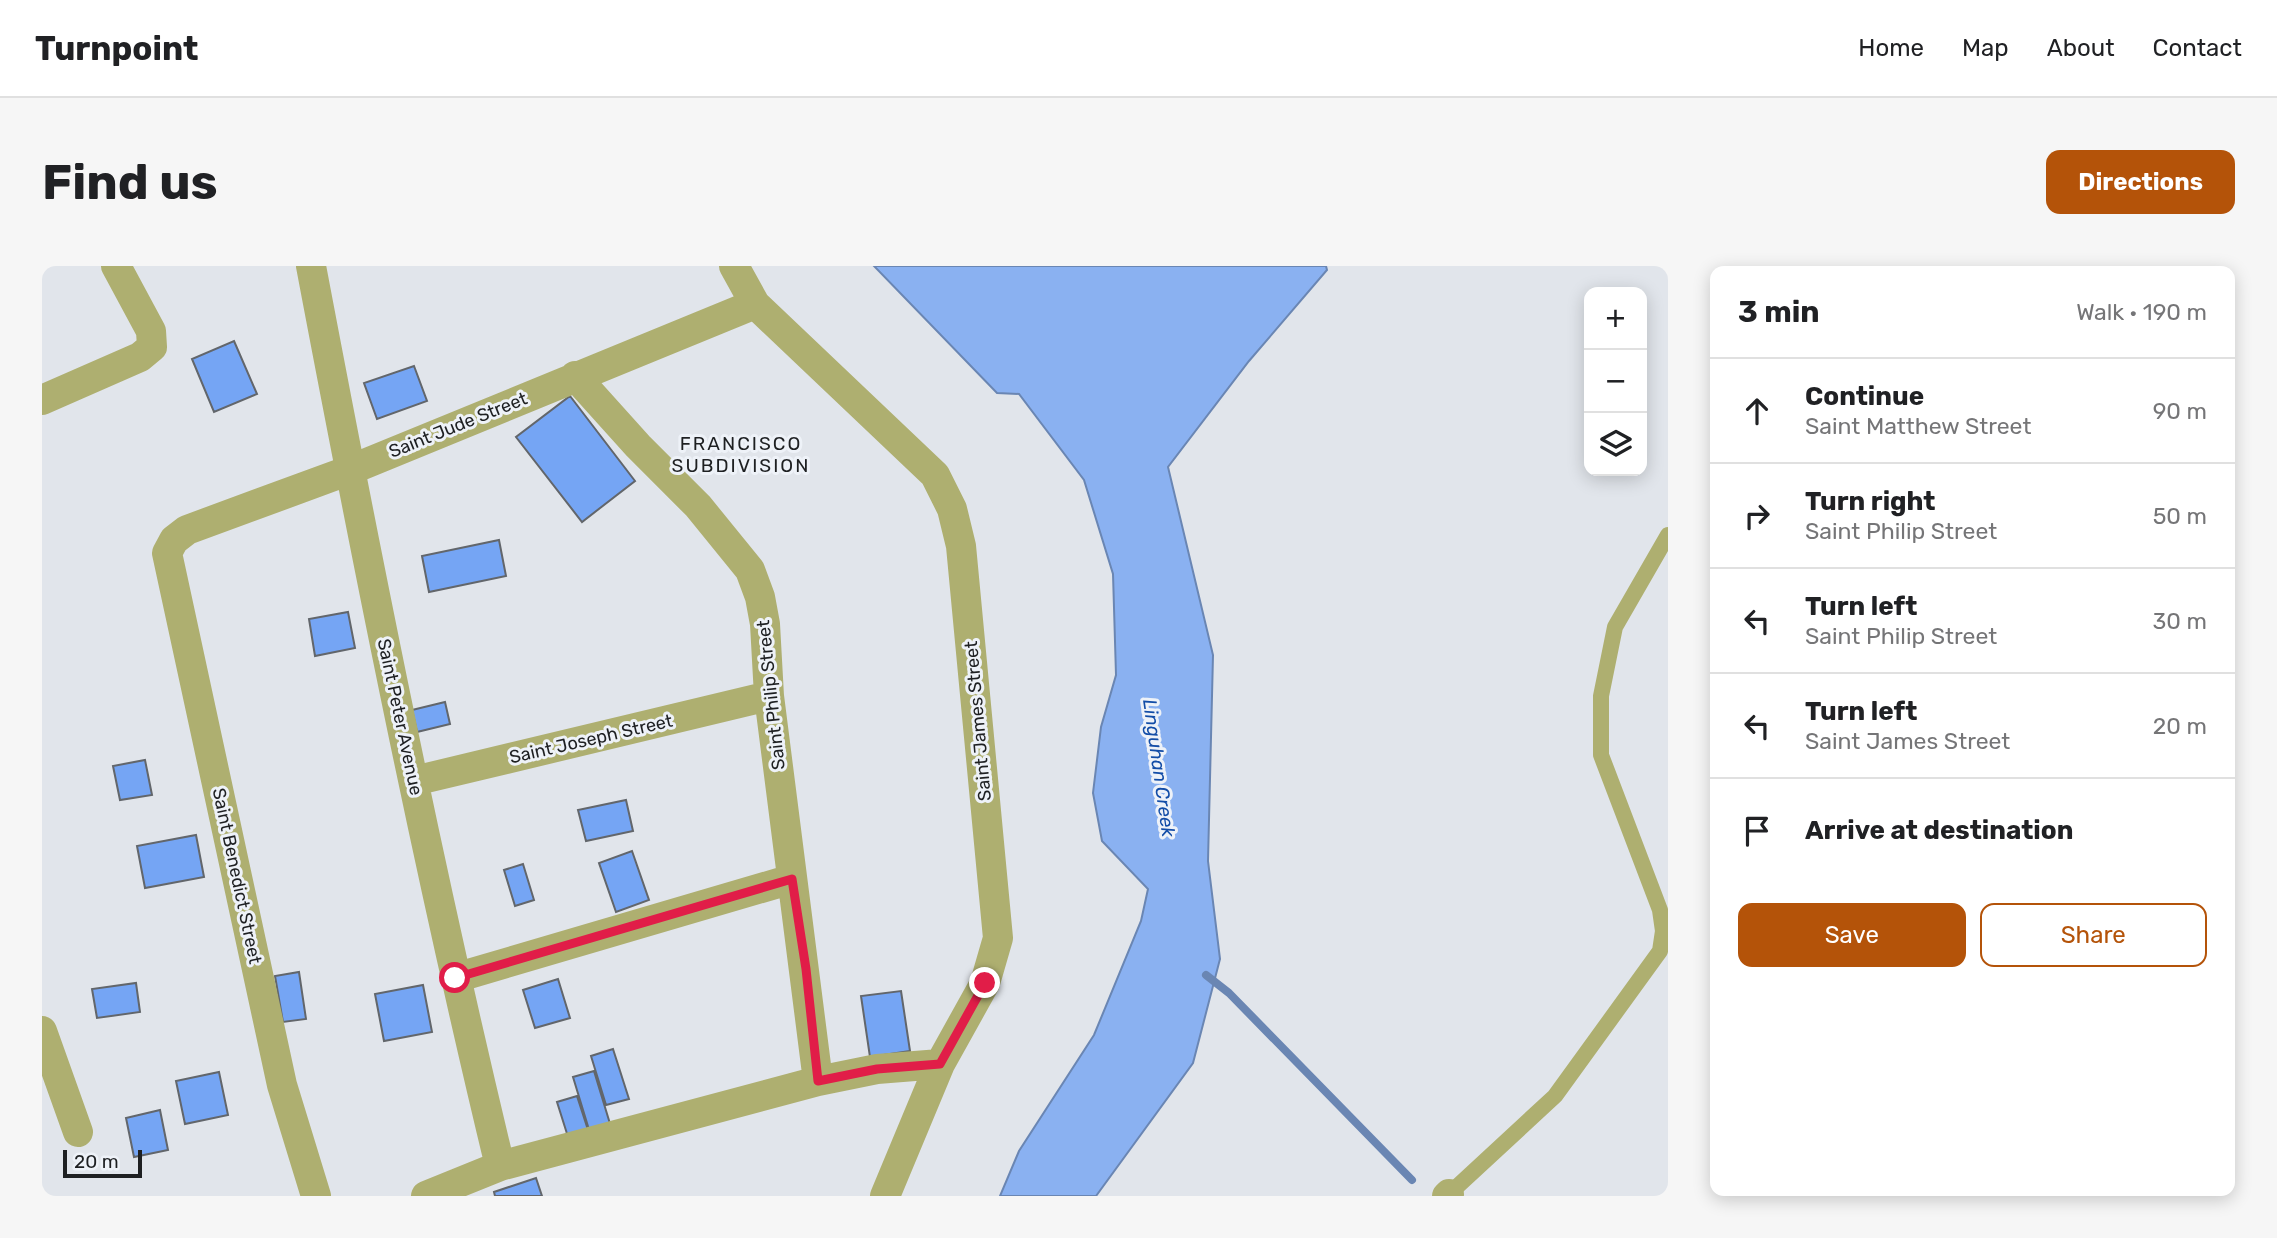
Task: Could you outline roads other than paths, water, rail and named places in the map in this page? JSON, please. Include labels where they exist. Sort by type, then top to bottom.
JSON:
[{"type":"street","points":[[42,400],[140,357],[152,347],[151,331],[116,266]]},
{"type":"street","name":"Saint Peter Avenue","points":[[311,266],[350,470],[455,978],[500,1166]]},
{"type":"street","points":[[734,266],[755,304]]},
{"type":"street","name":"Saint Jude Street","points":[[167,553],[174,540],[187,530],[350,470],[755,304]]},
{"type":"street","name":"Saint James Street","points":[[755,304],[935,475],[953,509],[961,546],[998,938],[985,983],[940,1064],[885,1196]]},
{"type":"street","name":"Saint Philip Street","points":[[575,376],[638,446],[698,506],[750,570],[760,597],[765,624],[769,696],[806,969],[818,1081]]},
{"type":"street","name":"Saint Benedict Street","points":[[167,553],[282,1085],[316,1196]]},
{"type":"street","name":"Saint Joseph Street","points":[[414,781],[769,696]]},
{"type":"street","points":[[455,978],[792,879]]},
{"type":"street","points":[[42,1031],[79,1132]]},
{"type":"street","points":[[426,1196],[500,1166],[818,1081],[877,1069],[940,1064]]},
{"type":"lane","points":[[1448,1195],[1555,1096],[1660,951],[1663,931],[1660,910],[1601,755],[1601,696],[1615,627],[1668,535]]},
{"type":"water","name":"Linguhan Creek","points":[[874,266],[1326,266],[1327,270],[1249,361],[1168,467],[1213,655],[1208,861],[1220,959],[1193,1063],[1096,1196],[1000,1196],[1019,1151],[1094,1035],[1141,921],[1148,889],[1102,841],[1093,793],[1101,727],[1116,675],[1113,574],[1084,480],[1019,394],[997,393]]},
{"type":"waterway","points":[[1206,975],[1229,993],[1412,1180]]},
{"type":"district","name":"FRANCISCO SUBDIVISION","points":[[741,454]]}]
